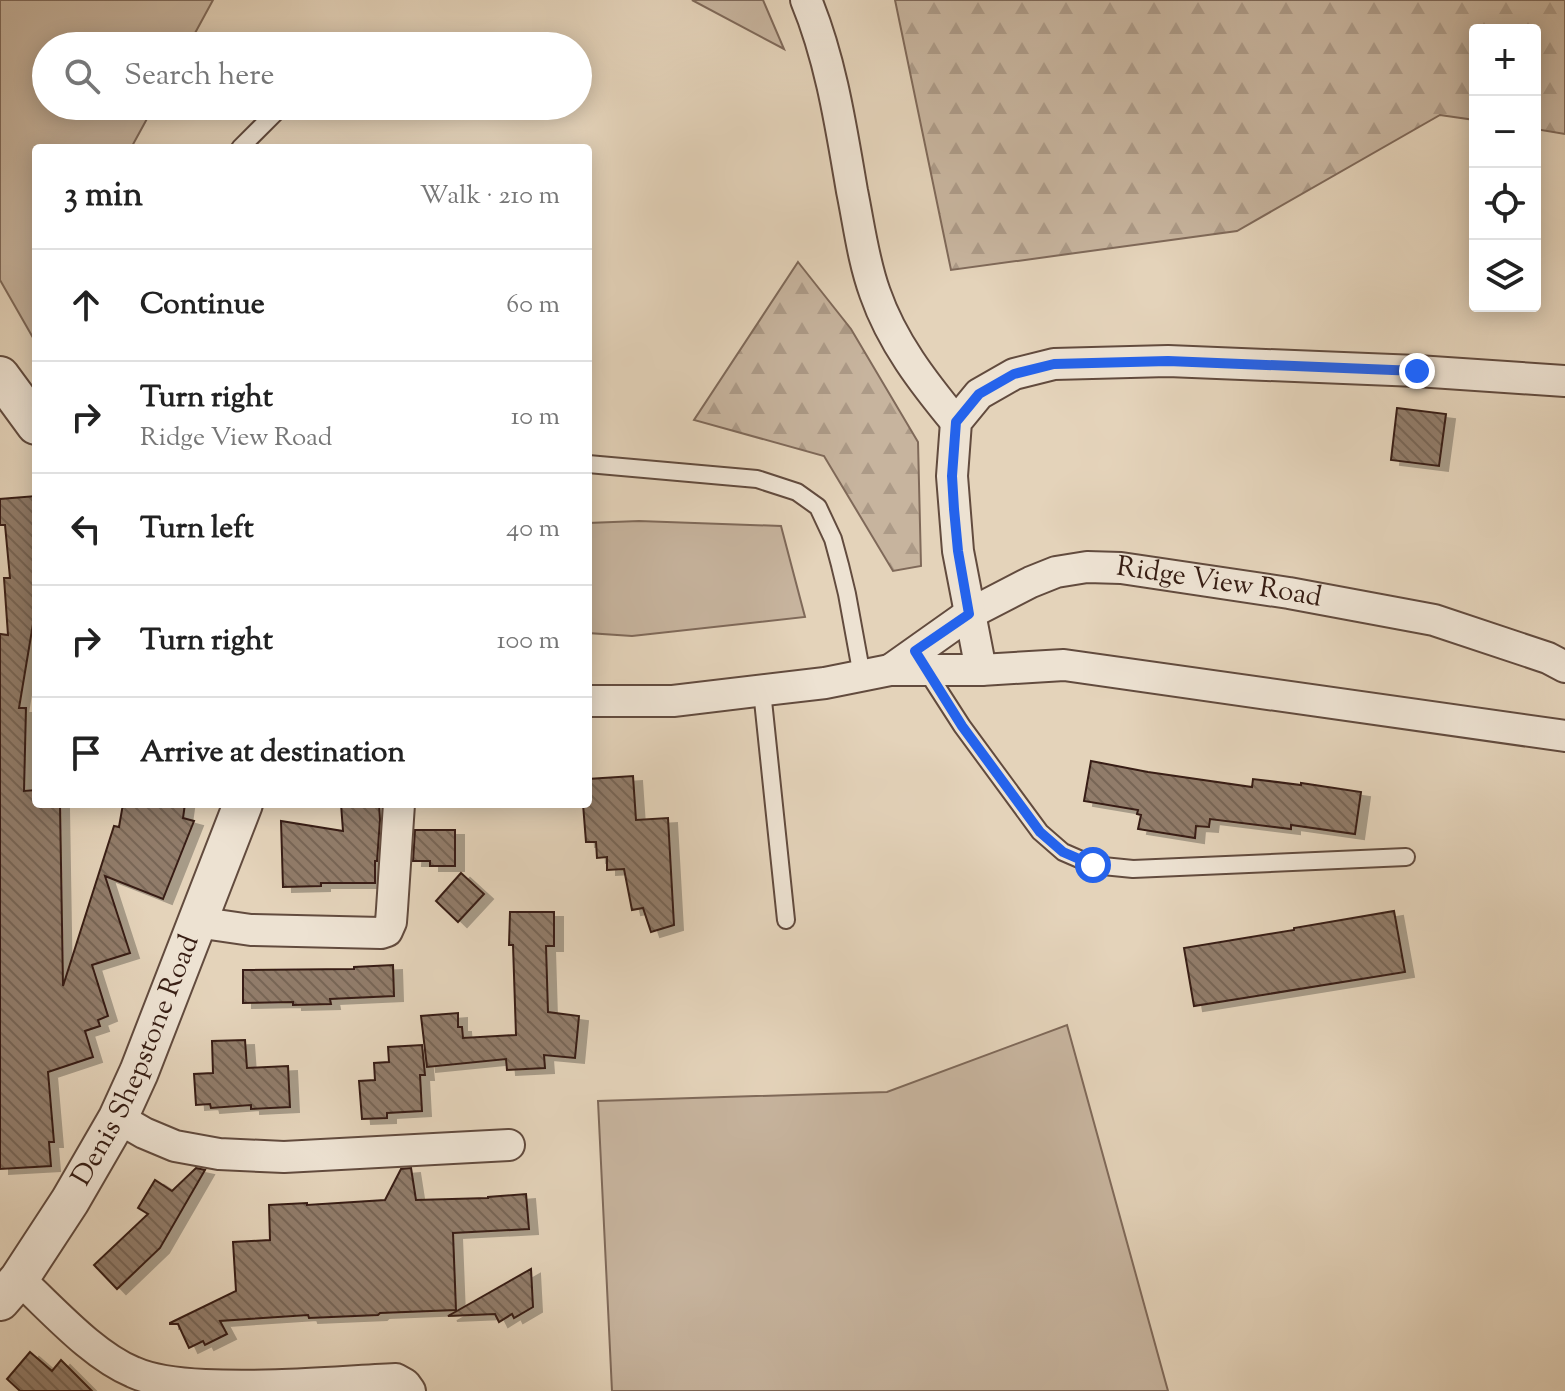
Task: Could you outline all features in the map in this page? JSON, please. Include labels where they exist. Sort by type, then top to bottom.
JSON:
[{"type":"street","points":[[806,0],[828,67],[864,256],[875,293],[894,337],[924,383],[956,422]]},
{"type":"street","points":[[981,670],[958,551],[952,476],[956,422],[979,394],[1014,374],[1054,364],[1168,361],[1417,371],[1565,381]]},
{"type":"street","points":[[0,376],[32,420]]},
{"type":"street","name":"Ridge View Road","points":[[921,661],[969,614],[1056,572],[1087,567],[1121,568],[1289,593],[1434,620],[1548,658],[1565,667]]},
{"type":"street","points":[[592,701],[673,701],[762,691],[876,673],[921,661],[981,670],[1064,665],[1565,736]]},
{"type":"street","name":"Denis Shepstone Road","points":[[10,1290],[70,1201],[118,1118],[139,1072],[241,808]]},
{"type":"street","points":[[196,922],[251,930],[387,931],[391,922],[399,808]]},
{"type":"street","points":[[118,1118],[175,1146],[219,1154],[284,1157],[509,1145]]},
{"type":"street","points":[[10,1290],[134,1373],[184,1384],[243,1387],[396,1379],[410,1391]]},
{"type":"lane","points":[[244,144],[268,120]]},
{"type":"lane","points":[[592,464],[757,479],[797,492],[818,507],[833,539],[876,673]]},
{"type":"lane","points":[[921,661],[962,726],[1040,832],[1063,852],[1093,865],[1133,869],[1406,857]]},
{"type":"lane","points":[[762,691],[786,920]]},
{"type":"green space","points":[[0,0],[213,0],[196,32],[32,32],[32,120],[146,120],[133,144],[32,144],[32,336],[0,280]]},
{"type":"green space","points":[[692,0],[763,0],[784,49]]},
{"type":"green space","points":[[895,0],[1565,0],[1565,134],[1541,130],[1541,24],[1469,24],[1469,119],[1440,115],[1237,231],[951,270]]},
{"type":"green space","points":[[798,262],[851,329],[918,442],[921,566],[893,571],[824,456],[694,420]]},
{"type":"green space","points":[[639,521],[781,526],[805,617],[632,636],[592,633],[592,523]]},
{"type":"green space","points":[[1067,1025],[1168,1391],[612,1391],[598,1101],[887,1092]]},
{"type":"building","points":[[1397,408],[1446,414],[1439,466],[1391,460]]},
{"type":"building","points":[[32,496],[32,630],[19,708],[26,708],[24,791],[32,790],[32,808],[60,808],[63,986],[114,826],[119,827],[122,808],[184,808],[183,818],[194,821],[163,899],[105,876],[130,953],[92,965],[108,1016],[98,1020],[100,1026],[85,1031],[93,1057],[48,1072],[54,1142],[49,1142],[51,1166],[0,1169],[0,634],[8,635],[4,578],[10,578],[5,525],[0,525],[0,499]]},
{"type":"building","points":[[1091,761],[1252,787],[1253,779],[1361,792],[1355,834],[1210,819],[1209,827],[1196,826],[1195,838],[1138,829],[1141,815],[1137,814],[1138,810],[1084,801]]},
{"type":"building","points":[[633,776],[636,820],[668,818],[674,925],[651,932],[643,908],[632,910],[624,869],[607,870],[607,857],[597,858],[596,842],[586,842],[583,808],[592,808],[592,779]]},
{"type":"building","points":[[341,808],[379,808],[375,883],[283,887],[281,821],[343,831]]},
{"type":"building","points":[[415,830],[455,830],[455,866],[430,866],[430,861],[413,861]]},
{"type":"building","points":[[461,873],[484,894],[458,922],[436,901]]},
{"type":"building","points":[[1394,911],[1405,972],[1194,1006],[1184,948]]},
{"type":"building","points":[[510,912],[554,912],[554,946],[546,946],[548,1012],[579,1016],[575,1058],[544,1055],[545,1068],[507,1070],[506,1059],[427,1067],[421,1016],[458,1013],[458,1027],[462,1027],[463,1038],[516,1035],[513,945],[509,945]]},
{"type":"building","points":[[393,965],[394,996],[330,999],[331,1004],[243,1003],[243,970],[354,969]]},
{"type":"building","points":[[245,1040],[247,1068],[288,1066],[290,1107],[251,1109],[251,1105],[211,1108],[210,1104],[196,1105],[194,1074],[213,1073],[212,1041]]},
{"type":"building","points":[[422,1045],[425,1075],[420,1075],[422,1111],[387,1113],[387,1118],[362,1119],[359,1081],[375,1080],[374,1063],[389,1062],[388,1047]]},
{"type":"building","points":[[196,1168],[205,1170],[160,1248],[117,1289],[94,1265],[148,1214],[138,1208],[155,1180],[172,1191]]},
{"type":"building","points":[[411,1168],[416,1200],[526,1194],[529,1229],[453,1233],[456,1310],[220,1321],[227,1334],[205,1345],[203,1341],[189,1348],[178,1324],[170,1324],[236,1291],[233,1242],[270,1240],[269,1205],[385,1200],[401,1169]]},
{"type":"building","points":[[531,1269],[533,1307],[514,1318],[512,1314],[499,1322],[495,1314],[448,1316]]},
{"type":"building","points":[[30,1352],[52,1371],[61,1360],[92,1391],[20,1391],[7,1379]]},
{"type":"route","points":[[1093,865],[1063,852],[1040,832],[962,726],[915,651],[969,614],[954,509],[952,476],[956,422],[979,394],[1014,374],[1054,364],[1168,361],[1417,371]]}]
